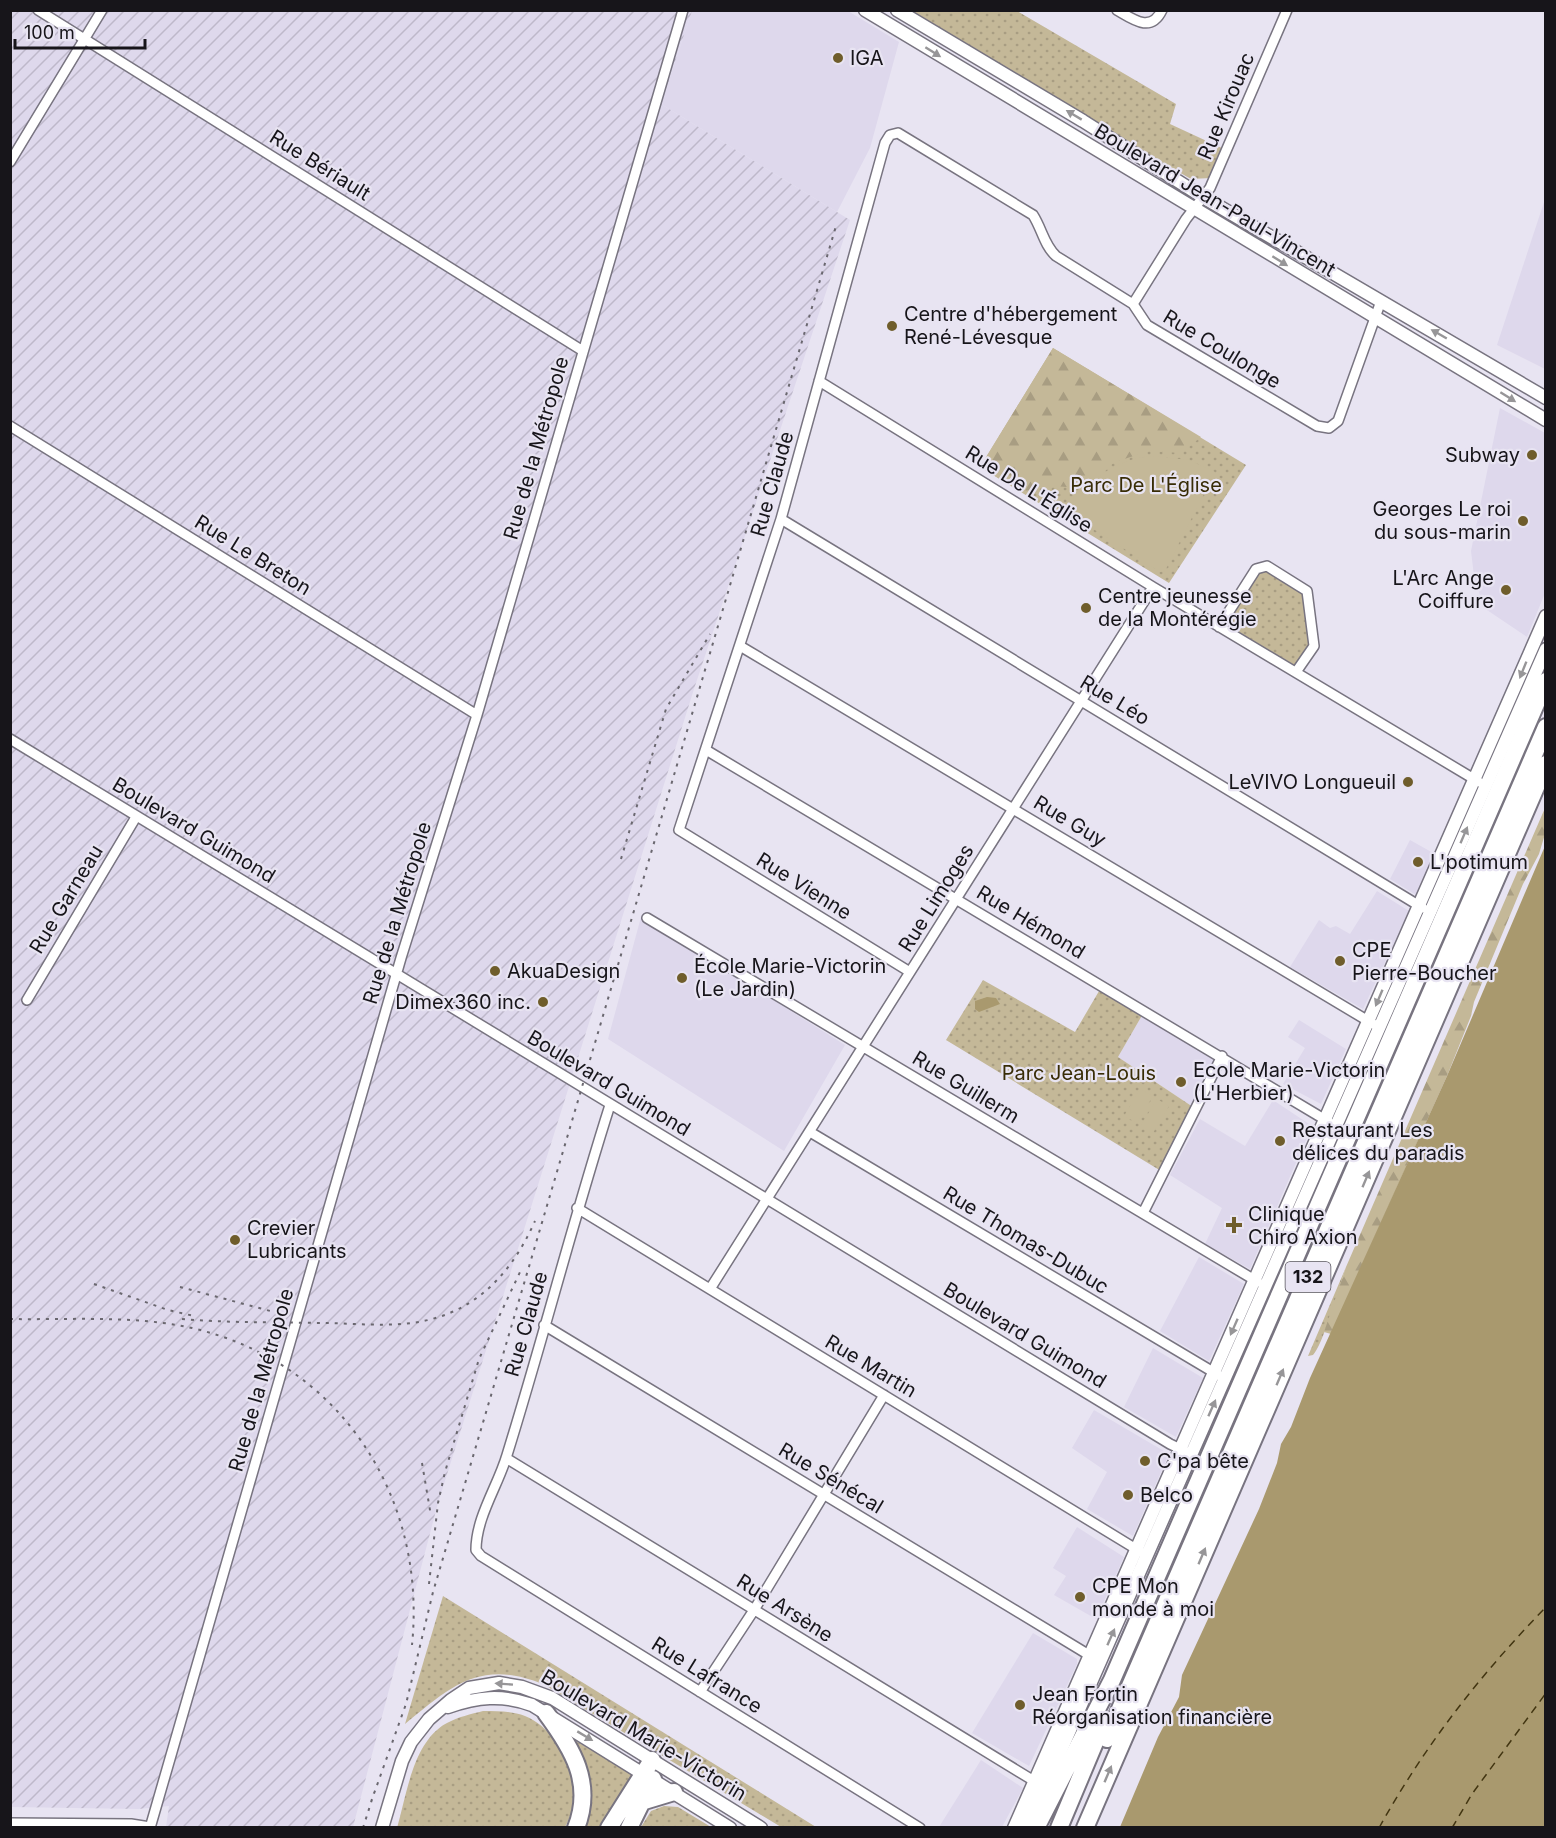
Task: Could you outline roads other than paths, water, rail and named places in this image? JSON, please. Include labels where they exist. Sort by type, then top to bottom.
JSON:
[{"type":"highway","points":[[1036,1827],[1081,1745],[1117,1670],[1545,681]]},
{"type":"highway","points":[[1059,1827],[1545,703]]},
{"type":"highway","name":"132","points":[[1069,1827],[1545,727]]},
{"type":"highway","points":[[1085,1827],[1545,764]]},
{"type":"highway","points":[[546,1713],[571,1748],[580,1772],[583,1799],[576,1827]]},
{"type":"highway","points":[[629,1827],[653,1770]]},
{"type":"highway","points":[[609,1827],[653,1770]]},
{"type":"highway","points":[[641,1802],[674,1792]]},
{"type":"street","name":"Rue Bériault","points":[[38,10],[583,351]]},
{"type":"street","points":[[10,162],[102,10]]},
{"type":"street","name":"Rue de la Métropole","points":[[150,1827],[397,974],[477,715],[682,10]]},
{"type":"street","name":"Boulevard Jean-Paul-Vincent","points":[[866,10],[1374,319],[1545,420]]},
{"type":"street","name":"Boulevard Jean-Paul-Vincent","points":[[897,10],[1083,121],[1203,197],[1545,398]]},
{"type":"street","points":[[1117,10],[1141,24],[1150,24],[1158,18],[1162,10]]},
{"type":"street","name":"Rue Kirouac","points":[[1133,304],[1194,208],[1210,188],[1287,10]]},
{"type":"street","points":[[905,34],[911,19]]},
{"type":"street","name":"Rue Coulonge","points":[[885,143],[890,135],[898,133],[1033,215],[1040,225],[1050,250],[1056,256],[1133,304],[1147,325],[1317,426],[1329,428],[1338,421],[1381,301]]},
{"type":"street","name":"Rue Claude","points":[[679,830],[781,519],[885,143]]},
{"type":"street","name":"Rue De L'Église","points":[[819,381],[1153,587],[1480,783]]},
{"type":"street","name":"Rue Le Breton","points":[[10,426],[477,715]]},
{"type":"street","name":"Rue Léo","points":[[781,519],[1425,909]]},
{"type":"street","points":[[1219,627],[1256,569],[1267,566],[1307,591],[1314,646],[1296,672]]},
{"type":"street","name":"Rue Limoges","points":[[711,1289],[1153,587]]},
{"type":"street","points":[[1480,783],[1545,616]]},
{"type":"street","name":"Rue Guy","points":[[740,645],[1374,1025]]},
{"type":"street","points":[[1020,1827],[1030,1815],[1045,1786],[1147,1555],[1186,1452],[1219,1376],[1260,1283],[1336,1126],[1374,1025],[1480,783],[1545,649]]},
{"type":"street","name":"Boulevard Guimond","points":[[10,739],[610,1105],[1186,1452]]},
{"type":"street","name":"Rue Hémond","points":[[706,750],[1336,1126]]},
{"type":"street","name":"Rue Garneau","points":[[27,999],[136,817]]},
{"type":"street","name":"Rue Vienne","points":[[679,830],[910,972]]},
{"type":"street","name":"Rue Guillerm","points":[[647,918],[1260,1283]]},
{"type":"street","points":[[1260,1283],[1325,1120],[1374,1025]]},
{"type":"street","points":[[1143,1214],[1222,1056]]},
{"type":"street","name":"Rue Claude","points":[[477,1552],[476,1545],[488,1500],[506,1458],[577,1208],[610,1105]]},
{"type":"street","name":"Rue Thomas-Dubuc","points":[[810,1132],[1219,1376]]},
{"type":"street","name":"Rue Martin","points":[[577,1208],[1147,1555]]},
{"type":"street","name":"Rue Sénécal","points":[[544,1325],[1100,1661]]},
{"type":"street","points":[[700,1692],[754,1610],[884,1395]]},
{"type":"street","points":[[1014,1827],[1135,1549],[1186,1452]]},
{"type":"street","name":"Rue Arsène","points":[[506,1458],[1045,1786]]},
{"type":"street","name":"Rue Lafrance","points":[[477,1552],[920,1827]]},
{"type":"street","name":"Boulevard Marie-Victorin","points":[[382,1827],[405,1754],[421,1728],[459,1694],[475,1686],[500,1683],[522,1687],[552,1698],[653,1770],[674,1792],[730,1827]]},
{"type":"street","name":"Boulevard Marie-Victorin","points":[[441,1709],[473,1699],[497,1697],[519,1700],[761,1827]]},
{"type":"street","points":[[10,1823],[131,1824],[150,1827]]},
{"type":"railway","points":[[371,1802],[406,1704],[433,1592],[836,226]]},
{"type":"railway","points":[[621,859],[666,709],[710,634]]},
{"type":"railway","points":[[182,1319],[381,1325],[426,1321],[467,1305],[484,1292],[513,1261],[535,1221]]},
{"type":"railway","points":[[429,1584],[438,1503],[445,1472],[479,1359],[521,1270]]},
{"type":"railway","points":[[94,1284],[168,1310],[194,1316]]},
{"type":"railway","points":[[180,1287],[293,1317]]},
{"type":"railway","points":[[10,1319],[148,1321],[192,1328],[245,1345],[291,1371],[331,1404],[363,1444],[388,1489],[405,1538],[413,1590],[412,1645]]},
{"type":"railway","points":[[422,1463],[431,1516]]},
{"type":"railway","points":[[363,1828],[374,1793]]},
{"type":"place","name":"IGA","points":[[838,58]]},
{"type":"place","name":"Centre d'hébergement René-Lévesque","points":[[892,326]]},
{"type":"place","name":"Subway","points":[[1532,455]]},
{"type":"place","name":"Georges Le roi du sous-marin","points":[[1523,521]]},
{"type":"place","name":"L'Arc Ange Coiffure","points":[[1506,590]]},
{"type":"place","name":"Centre jeunesse de la Montérégie","points":[[1086,608]]},
{"type":"place","name":"LeVIVO Longueuil","points":[[1408,782]]},
{"type":"place","name":"L'potimum","points":[[1418,862]]},
{"type":"place","name":"CPE Pierre-Boucher","points":[[1340,961]]},
{"type":"place","name":"AkuaDesign","points":[[495,971]]},
{"type":"place","name":"École Marie-Victorin (Le Jardin)","points":[[682,978]]},
{"type":"place","name":"Dimex360 inc.","points":[[543,1002]]},
{"type":"place","name":"Ecole Marie-Victorin (L'Herbier)","points":[[1181,1082]]},
{"type":"place","name":"Restaurant Les délices du paradis","points":[[1280,1141]]},
{"type":"place","name":"Clinique Chiro Axion","points":[[1234,1225]]},
{"type":"place","name":"Crevier Lubricants","points":[[235,1240]]},
{"type":"place","name":"C'pa bête","points":[[1145,1461]]},
{"type":"place","name":"Belco","points":[[1128,1495]]},
{"type":"place","name":"CPE Mon monde à moi","points":[[1080,1597]]},
{"type":"place","name":"Jean Fortin Réorganisation financière","points":[[1020,1705]]},
{"type":"park label","name":"Parc De L'Église","points":[[1146,485]]},
{"type":"park label","name":"Parc Jean-Louis","points":[[1079,1073]]}]
